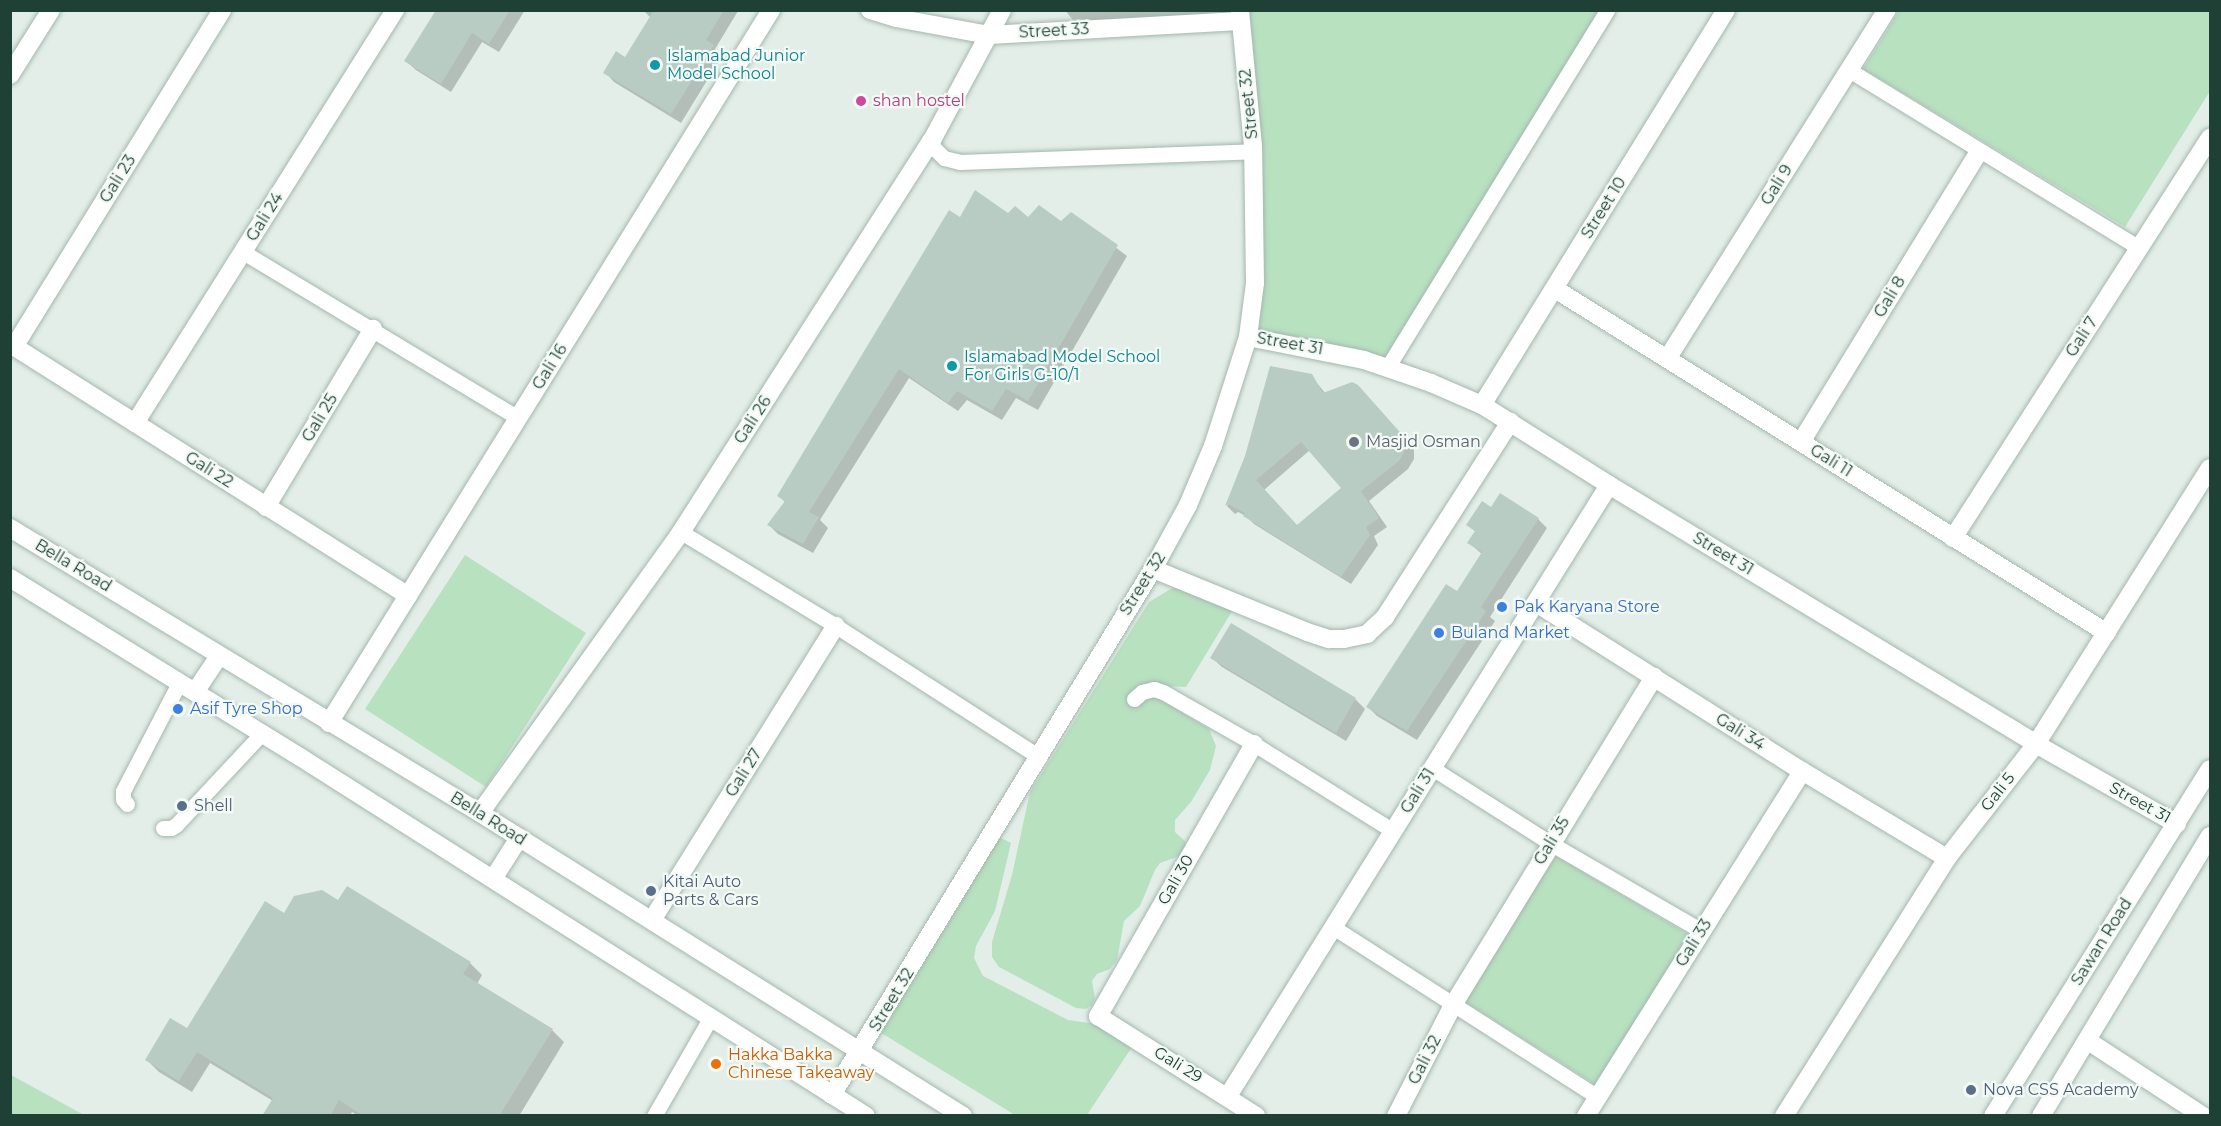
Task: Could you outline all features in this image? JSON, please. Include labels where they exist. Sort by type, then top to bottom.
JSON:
[{"type":"street","points":[[10,75],[51,10]]},
{"type":"street","name":"Gali 23","points":[[12,345],[222,10]]},
{"type":"street","name":"Gali 24","points":[[135,423],[395,10]]},
{"type":"street","name":"Gali 16","points":[[329,723],[771,10]]},
{"type":"street","name":"Street 33","points":[[870,10],[989,34],[1240,16]]},
{"type":"street","name":"Gali 26","points":[[480,813],[681,532],[932,140],[1002,10]]},
{"type":"street","name":"Street 10","points":[[1482,405],[1726,10]]},
{"type":"street","name":"Gali 9","points":[[1667,359],[1887,10]]},
{"type":"street","name":"Street 32","points":[[832,1095],[1153,569],[1202,475],[1236,381],[1248,337],[1256,257],[1254,152],[1240,16]]},
{"type":"street","name":"Gali 7","points":[[1953,538],[2211,136]]},
{"type":"street","name":"Gali 8","points":[[1801,442],[1979,152]]},
{"type":"street","name":"Gali 11","points":[[1555,289],[2107,633]]},
{"type":"street","name":"Gali 25","points":[[266,507],[373,329]]},
{"type":"street","name":"Street 31","points":[[1248,337],[1328,351],[1387,368],[1482,405],[1609,485],[2036,744],[2177,824]]},
{"type":"street","name":"Gali 22","points":[[12,345],[408,596]]},
{"type":"street","points":[[1153,569],[1329,639],[1344,639],[1367,634],[1386,617],[1510,422]]},
{"type":"street","name":"Gali 5","points":[[1784,1116],[1947,858],[2036,744],[2211,468]]},
{"type":"street","name":"Gali 31","points":[[1227,1096],[1609,485]]},
{"type":"street","name":"Bella Road","points":[[12,532],[480,813],[963,1116]]},
{"type":"street","points":[[10,578],[493,879],[866,1116]]},
{"type":"street","name":"Gali 34","points":[[1536,603],[1802,771],[1947,858]]},
{"type":"street","name":"Gali 27","points":[[652,920],[836,626]]},
{"type":"street","points":[[195,692],[219,656]]},
{"type":"street","name":"Gali 35","points":[[1453,1005],[1550,843],[1654,677]]},
{"type":"street","name":"Gali 30","points":[[1098,1016],[1254,744]]},
{"type":"street","name":"Sawan Road","points":[[1993,1116],[2211,769]]},
{"type":"street","name":"Gali 33","points":[[1586,1116],[1802,771]]},
{"type":"street","points":[[2041,1116],[2211,836]]},
{"type":"street","points":[[493,879],[519,838]]},
{"type":"street","name":"Gali 32","points":[[1396,1116],[1453,1005]]},
{"type":"street","name":"Gali 29","points":[[1098,1016],[1256,1116]]},
{"type":"street","points":[[2088,1041],[2204,1116]]},
{"type":"lane","points":[[1387,368],[1607,10]]},
{"type":"lane","points":[[1849,70],[1979,152],[2139,248]]},
{"type":"lane","points":[[932,140],[933,147],[944,158]]},
{"type":"lane","points":[[916,164],[928,158],[944,158],[960,162],[1254,152]]},
{"type":"lane","points":[[243,252],[518,418]]},
{"type":"lane","points":[[681,532],[836,626],[1039,757]]},
{"type":"lane","points":[[127,804],[123,799],[123,791],[179,683]]},
{"type":"lane","points":[[1134,699],[1142,692],[1154,689],[1163,692],[1254,744],[1393,831]]},
{"type":"lane","points":[[163,828],[176,825],[262,734]]},
{"type":"lane","points":[[1432,768],[1550,843],[1702,931]]},
{"type":"lane","points":[[1333,927],[1598,1097]]},
{"type":"lane","points":[[654,1116],[711,1017]]},
{"type":"green space","points":[[1240,11],[1607,11],[1387,368],[1248,337],[1255,283]]},
{"type":"green space","points":[[1899,11],[2210,11],[2210,91],[2125,227],[1863,69]]},
{"type":"green space","points":[[465,555],[586,633],[486,787],[365,709]]},
{"type":"green space","points":[[1174,587],[1237,603],[1186,687],[1161,686],[1148,695],[1157,697],[1209,729],[1216,746],[1210,770],[1191,802],[1175,820],[1175,832],[1187,843],[1182,855],[1160,863],[1155,870],[1140,906],[1124,921],[1117,960],[1110,969],[1097,974],[1092,981],[1095,999],[1092,1005],[1086,1009],[1076,1008],[999,967],[992,957],[992,942],[1012,875],[1030,792],[1149,602]]},
{"type":"green space","points":[[999,837],[1011,843],[995,911],[976,946],[974,958],[983,976],[1068,1020],[1096,1024],[1132,1047],[1087,1115],[1015,1115],[878,1031]]},
{"type":"green space","points":[[1556,856],[1691,936],[1596,1085],[1462,1000]]},
{"type":"green space","points":[[11,1075],[84,1115],[11,1115]]},
{"type":"building","points":[[436,10],[510,10],[489,44],[472,33],[441,84],[404,61]]},
{"type":"building","name":"Islamabad Junior Model School","points":[[654,10],[724,10],[706,40],[714,45],[671,114],[603,73],[616,51],[625,57]]},
{"type":"building","name":"Islamabad Model School For Girls G-10/1","points":[[975,190],[1008,213],[1015,206],[1028,217],[1039,205],[1061,221],[1071,212],[1118,245],[1028,401],[1006,389],[992,411],[957,391],[948,403],[899,369],[809,512],[819,517],[803,544],[767,525],[785,501],[777,496],[949,210],[960,217]]},
{"type":"building","points":[[1270,366],[1312,374],[1323,393],[1352,382],[1358,385],[1406,439],[1400,460],[1361,491],[1379,518],[1366,527],[1370,535],[1341,577],[1243,516],[1245,513],[1228,504],[1225,506],[1245,456]],"holes":[[[1301,442],[1341,488],[1297,525],[1256,480]]]},
{"type":"building","points":[[1500,493],[1539,518],[1481,607],[1486,611],[1407,731],[1366,707],[1446,584],[1457,591],[1482,552],[1467,543],[1475,531],[1466,525],[1482,501],[1491,507]]},
{"type":"building","points":[[1231,623],[1356,698],[1336,733],[1210,658]]},
{"type":"building","points":[[347,886],[471,962],[463,974],[553,1029],[499,1116],[364,1116],[339,1100],[330,1116],[262,1116],[273,1098],[197,1052],[179,1081],[145,1060],[170,1018],[187,1028],[265,901],[284,913],[294,896],[322,890],[338,900]]},
{"type":"place","name":"Islamabad Junior Model School","points":[[655,65]]},
{"type":"place","name":"shan hostel","points":[[861,101]]},
{"type":"place","name":"Islamabad Model School For Girls G-10/1","points":[[952,366]]},
{"type":"place","name":"Masjid Osman","points":[[1354,442]]},
{"type":"place","name":"Pak Karyana Store","points":[[1502,607]]},
{"type":"place","name":"Buland Market","points":[[1439,633]]},
{"type":"place","name":"Asif Tyre Shop","points":[[178,709]]},
{"type":"place","name":"Shell","points":[[182,806]]},
{"type":"place","name":"Kitai Auto Parts & Cars","points":[[651,891]]},
{"type":"place","name":"Hakka Bakka Chinese Takeaway","points":[[716,1064]]},
{"type":"place","name":"Nova CSS Academy","points":[[1971,1090]]}]
